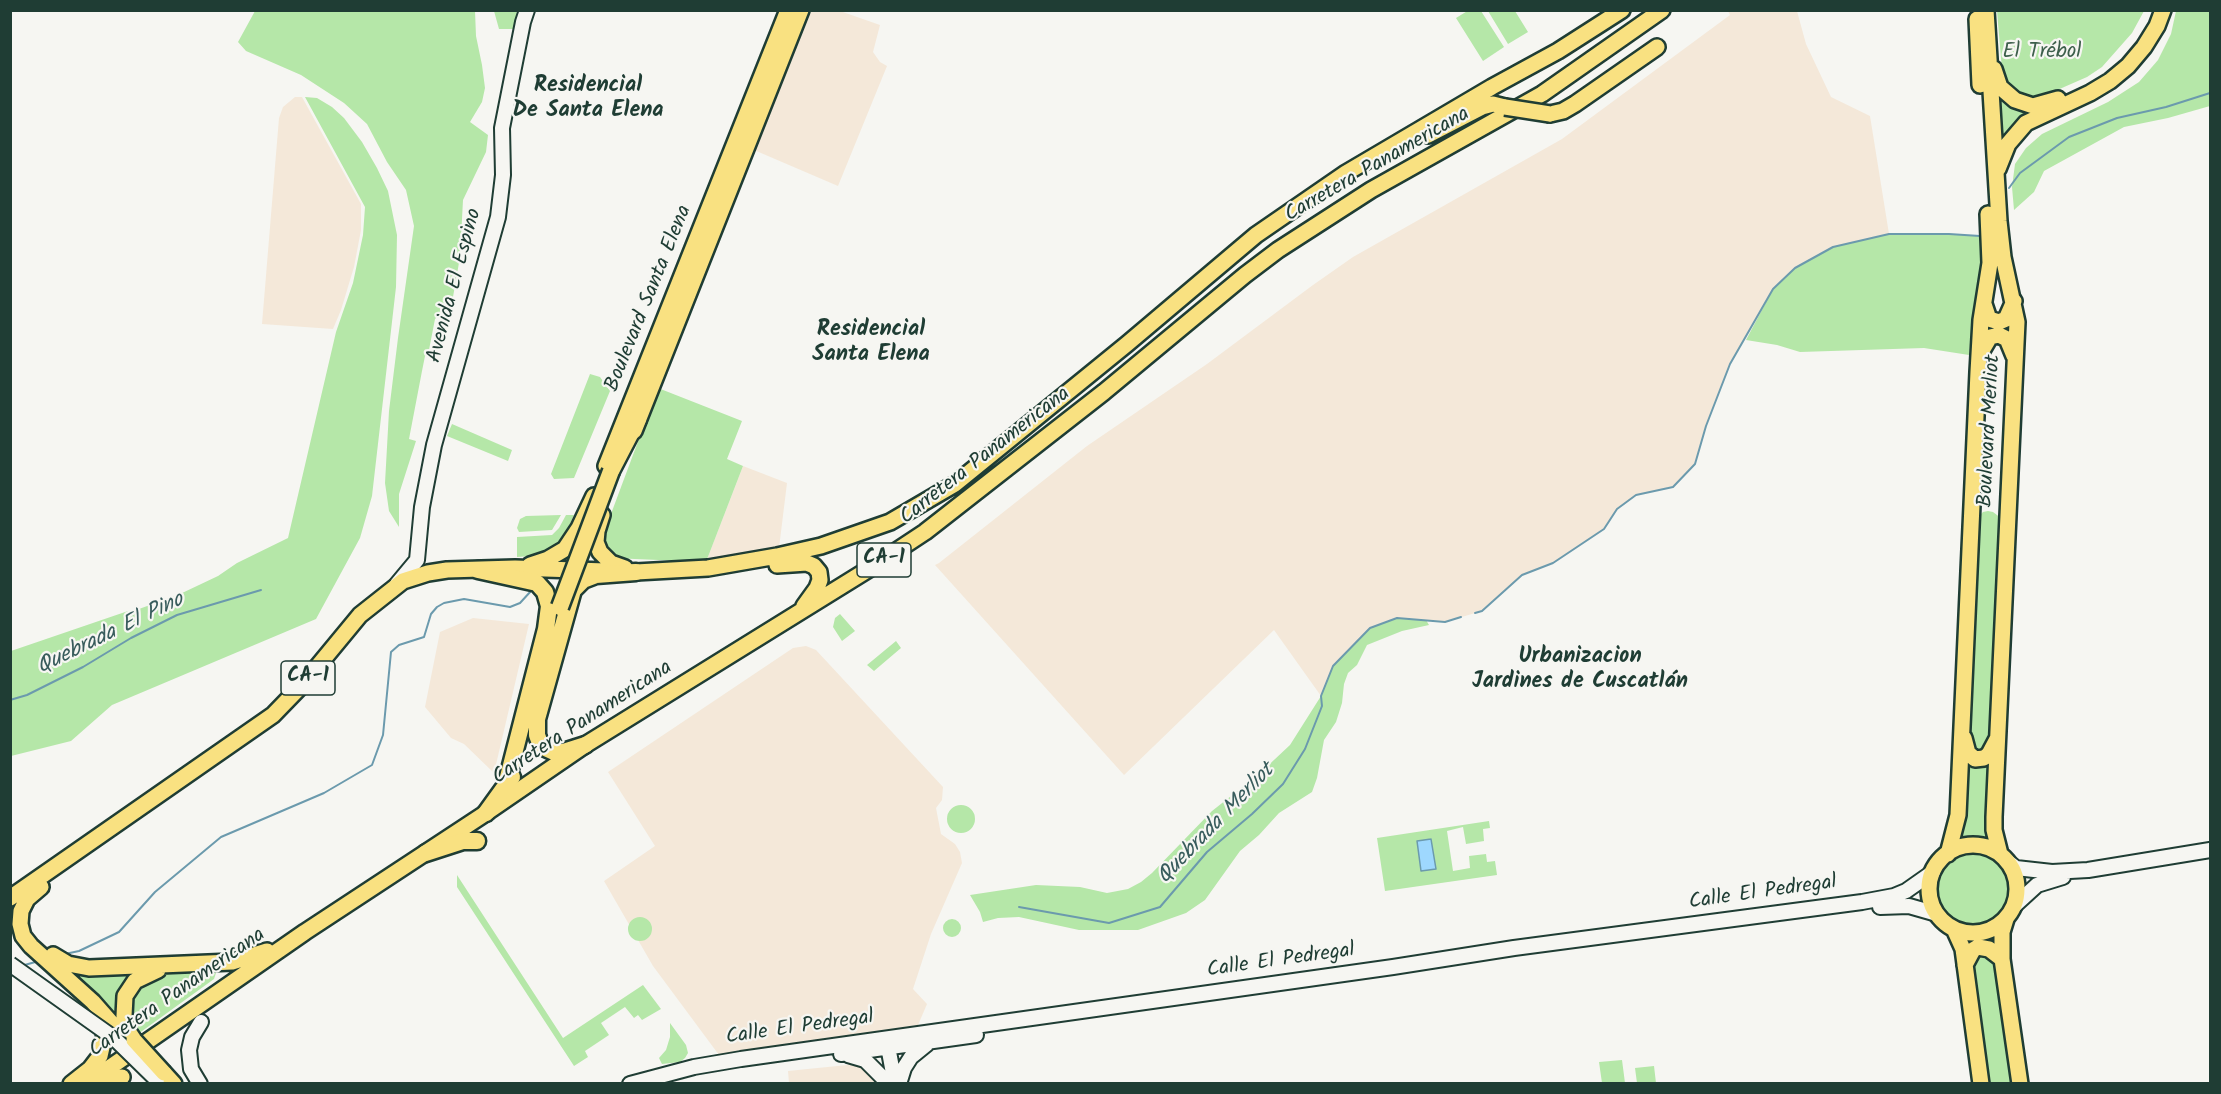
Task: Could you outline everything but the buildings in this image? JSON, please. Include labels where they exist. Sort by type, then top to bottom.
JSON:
[{"type":"highway","points":[[486,813],[514,774],[560,607],[611,471],[638,419]]},
{"type":"highway","points":[[478,570],[537,583],[545,592],[549,606],[546,629],[506,785]]},
{"type":"highway","points":[[585,745],[563,752],[554,752],[541,746],[537,735],[537,719],[573,590],[582,580],[596,575],[636,572]]},
{"type":"highway","points":[[426,853],[463,841],[477,841]]},
{"type":"main road","name":"Boulevard Santa Elena","points":[[636,572],[604,558],[596,542],[597,531],[638,419],[726,199],[739,157],[750,105],[788,10]]},
{"type":"main road","name":"Carretera Panamericana","points":[[18,900],[70,856],[273,715],[303,684],[360,615],[397,584],[416,576],[447,570],[515,568],[636,572],[722,566],[777,556],[847,538],[890,522],[947,489],[1256,235],[1346,173],[1483,92],[1558,51],[1623,10]]},
{"type":"main road","name":"Carretera Panamericana","points":[[86,1083],[304,932],[426,853],[585,745],[925,531],[1104,392],[1278,250],[1371,190],[1542,94],[1662,10]]},
{"type":"main road","points":[[1971,10],[1975,59],[1980,72]]},
{"type":"main road","name":"Boulevard Merliot","points":[[1948,854],[1958,815],[1979,357],[1988,284],[1990,241],[1976,10]]},
{"type":"main road","name":"Boulevard Merliot","points":[[1986,10],[1995,178],[2002,249],[2017,322],[1994,830],[2007,861]]},
{"type":"main road","points":[[1989,48],[2000,87],[2007,95],[2033,106],[2074,92],[2103,77],[2122,61],[2137,43],[2155,10]]},
{"type":"main road","points":[[1995,178],[2008,144],[2018,131],[2036,118],[2090,93],[2110,81],[2128,66],[2144,47],[2157,26],[2163,10]]},
{"type":"main road","name":"Avenida El Espino","points":[[417,560],[422,507],[434,445],[502,196],[502,128],[524,14]]},
{"type":"main road","name":"Boulevard Santa Elena","points":[[515,568],[538,563],[558,554],[579,528],[797,15]]},
{"type":"main road","points":[[1346,173],[1392,154],[1482,107],[1493,104],[1550,114],[1563,111],[1657,47]]},
{"type":"main road","points":[[1984,304],[1989,319],[1999,322],[2006,318],[2014,301]]},
{"type":"main road","points":[[1979,357],[1990,337],[1999,335],[2007,339],[2016,358]]},
{"type":"main road","points":[[397,584],[417,560],[447,570]]},
{"type":"main road","points":[[722,566],[749,567],[800,562],[814,566],[819,572],[820,580],[813,594],[798,613]]},
{"type":"main road","points":[[1962,729],[1968,753],[1975,759],[1984,758],[1989,754],[1997,738]]},
{"type":"main road","points":[[134,812],[31,895],[18,900],[21,928],[28,943],[59,965],[132,1042],[163,1080]]},
{"type":"main road","points":[[1981,1083],[1963,949],[1954,929],[1937,914],[1929,893],[1933,872],[1948,854],[1956,849],[1974,845],[1983,847],[2007,861],[2052,872],[2088,870],[2211,850]]},
{"type":"main road","points":[[10,893],[70,856]]},
{"type":"main road","points":[[2007,861],[2017,887],[2002,932],[2002,958],[2020,1083]]},
{"type":"main road","points":[[1954,929],[1976,933],[1997,926],[2037,885],[2088,870]]},
{"type":"main road","name":"Calle El Pedregal","points":[[630,1083],[713,1063],[887,1043],[1514,948],[1862,902],[1894,896],[1906,891],[1933,872]]},
{"type":"main road","name":"Calle El Pedregal","points":[[653,1083],[840,1054],[887,1043],[927,1044],[1394,976],[1515,956],[1877,907],[1909,906],[1937,914]]},
{"type":"main road","points":[[59,965],[89,968],[173,966],[243,960],[304,932]]},
{"type":"main road","points":[[10,938],[40,952],[66,985],[103,1025],[105,1034],[103,1050],[98,1060],[72,1083]]},
{"type":"main road","points":[[1965,965],[1973,950],[1978,947],[1989,949],[2002,958]]},
{"type":"main road","points":[[10,964],[114,1038],[163,1080]]},
{"type":"main road","points":[[132,1042],[124,1016],[123,1003],[128,990],[140,977],[173,966]]},
{"type":"main road","points":[[200,1083],[191,1068],[189,1050],[192,1037],[201,1022]]},
{"type":"main road","points":[[887,1043],[897,1083]]},
{"type":"main road","points":[[897,1083],[908,1063],[927,1044]]},
{"type":"main road","points":[[840,1054],[865,1060],[889,1083]]},
{"type":"main road","points":[[106,1083],[122,1077]]},
{"type":"shaded area","points":[[807,11],[840,11],[880,25],[873,52],[880,62],[887,66],[838,186],[754,150]]},
{"type":"shaded area","points":[[1728,11],[1797,11],[1806,44],[1831,97],[1870,116],[1889,234],[1833,247],[1773,289],[1730,364],[1706,426],[1695,464],[1673,487],[1636,495],[1617,509],[1604,529],[1553,563],[1522,575],[1482,611],[1445,622],[1397,618],[1333,666],[1321,696],[1274,630],[1124,775],[935,565],[1087,446],[1207,364],[1353,257],[1562,139],[1730,15]]},
{"type":"shaded area","points":[[295,97],[302,97],[361,204],[361,230],[354,267],[333,329],[262,324],[279,118],[283,107]]},
{"type":"shaded area","points":[[743,466],[787,483],[779,548],[733,560],[706,562]]},
{"type":"shaded area","points":[[473,618],[529,624],[494,773],[464,744],[451,738],[425,707],[440,632]]},
{"type":"shaded area","points":[[806,646],[816,650],[943,787],[942,800],[936,808],[941,834],[955,844],[960,852],[962,863],[931,934],[913,989],[927,1004],[918,1025],[719,1055],[653,966],[604,881],[655,846],[608,772],[793,648]]},
{"type":"shaded area","points":[[857,1064],[864,1066],[883,1083],[789,1083],[788,1071]]},
{"type":"green space","points":[[1469,10],[1481,11],[1504,47],[1483,61],[1456,18]]},
{"type":"green space","points":[[255,11],[475,11],[476,36],[485,88],[482,102],[470,122],[488,135],[486,152],[463,200],[460,257],[450,314],[442,312],[435,319],[428,355],[425,356],[409,439],[416,441],[399,494],[399,527],[389,511],[385,483],[389,411],[414,226],[406,190],[387,162],[367,124],[344,103],[301,75],[246,51],[238,42]]},
{"type":"green space","points":[[494,11],[517,11],[515,29],[499,29]]},
{"type":"green space","points":[[1488,11],[1515,11],[1528,32],[1508,44]]},
{"type":"green space","name":"El Trébol","points":[[1997,11],[2144,11],[2132,33],[2102,67],[2087,77],[2039,98],[2024,96],[2009,84],[2002,70]]},
{"type":"green space","points":[[2176,11],[2210,11],[2210,106],[2124,127],[2044,171],[2034,192],[2014,210],[2012,187],[2015,164],[2026,148],[2042,134],[2108,102],[2139,82],[2158,60],[2171,34]]},
{"type":"green space","points":[[1994,96],[2012,109],[2032,114],[2000,144]]},
{"type":"green space","points":[[305,97],[317,98],[332,107],[344,118],[362,142],[388,191],[397,235],[396,287],[372,496],[360,538],[316,619],[112,705],[71,741],[11,756],[11,651],[180,594],[288,538],[336,332],[353,283],[363,235],[365,207]]},
{"type":"green space","points":[[1889,234],[1949,234],[1980,236],[1985,240],[1986,261],[1974,312],[1969,355],[1924,348],[1800,352],[1777,345],[1746,340],[1773,289],[1795,268],[1833,247]]},
{"type":"green space","points":[[590,374],[600,377],[610,391],[574,478],[554,479],[551,474]]},
{"type":"green space","points":[[658,388],[742,421],[727,459],[743,466],[706,562],[611,558],[602,538]]},
{"type":"green space","points":[[452,424],[512,450],[508,461],[447,436]]},
{"type":"green space","points":[[1988,511],[2001,518],[1991,746],[1986,756],[1968,749],[1974,521],[1983,512]]},
{"type":"green space","points":[[561,515],[552,530],[519,532],[517,528],[520,519],[526,516]]},
{"type":"green space","points":[[566,515],[574,515],[562,542],[544,553],[517,557],[517,537],[552,535]]},
{"type":"green space","points":[[840,614],[855,631],[842,641],[833,627],[835,618]]},
{"type":"green space","points":[[1397,618],[1426,620],[1429,625],[1402,631],[1367,645],[1357,665],[1348,673],[1336,722],[1324,740],[1312,792],[1279,813],[1240,851],[1205,900],[1186,913],[1138,930],[1079,930],[1019,917],[998,918],[983,922],[970,895],[1036,885],[1080,887],[1107,893],[1128,889],[1141,882],[1212,811],[1259,774],[1290,745],[1321,696],[1333,666],[1370,628]]},
{"type":"green space","points":[[896,641],[901,648],[874,671],[867,665]]},
{"type":"green space","points":[[1970,763],[1990,763],[1992,844],[1974,840],[1954,847],[1965,766]]},
{"type":"green space","points":[[961,805],[971,809],[975,819],[971,829],[961,833],[951,829],[947,819],[951,809]]},
{"type":"green space","points":[[1489,821],[1490,828],[1483,829],[1484,841],[1466,844],[1463,827],[1447,831],[1453,871],[1470,868],[1469,856],[1486,854],[1487,862],[1495,861],[1497,875],[1385,891],[1377,838]]},
{"type":"green space","points":[[1980,853],[1999,863],[2007,875],[2009,889],[2007,903],[1999,915],[1987,923],[1966,925],[1947,915],[1939,903],[1937,882],[1947,863],[1959,855]]},
{"type":"green space","points":[[457,875],[563,1038],[643,985],[661,1009],[642,1020],[638,1015],[634,1018],[625,1007],[601,1023],[609,1035],[585,1051],[588,1057],[574,1066],[457,887]]},
{"type":"green space","points":[[640,917],[645,918],[651,924],[651,934],[645,940],[640,941],[635,940],[629,934],[628,929],[629,924],[635,918]]},
{"type":"green space","points":[[952,919],[958,922],[961,928],[958,934],[952,937],[946,934],[943,928],[946,922]]},
{"type":"green space","points":[[1992,951],[2011,1083],[1988,1083],[1972,954]]},
{"type":"green space","points":[[143,969],[133,980],[126,1032],[65,970]]},
{"type":"green space","points":[[212,969],[216,973],[214,979],[138,1034],[127,1009],[133,986],[165,972]]},
{"type":"green space","points":[[670,1023],[686,1045],[688,1053],[680,1062],[662,1064],[659,1058],[666,1050],[670,1037]]},
{"type":"green space","points":[[1622,1060],[1625,1083],[1602,1083],[1599,1062]]},
{"type":"green space","points":[[1654,1066],[1656,1083],[1637,1083],[1635,1068]]},
{"type":"water","points":[[1431,839],[1436,869],[1421,871],[1417,841]]},
{"type":"waterway","points":[[2009,188],[2020,173],[2069,137],[2117,118],[2166,107],[2210,93]]},
{"type":"waterway","name":"Quebrada Merliot","points":[[1475,613],[1482,611],[1522,575],[1553,563],[1604,529],[1617,509],[1636,495],[1673,487],[1695,464],[1706,426],[1730,364],[1773,289],[1795,268],[1833,247],[1889,234],[1980,236]]},
{"type":"waterway","name":"Quebrada El Pino","points":[[10,700],[27,695],[83,667],[131,638],[177,615],[261,590]]},
{"type":"waterway","points":[[65,954],[79,951],[119,932],[155,892],[221,837],[324,793],[372,765],[383,735],[391,652],[399,645],[424,637],[431,614],[437,607],[444,603],[464,599],[510,607],[520,603],[531,591]]},
{"type":"waterway","name":"Quebrada Merliot","points":[[1019,907],[1109,923],[1160,907],[1207,852],[1283,784],[1305,749],[1322,706],[1321,696],[1333,666],[1370,628],[1397,618],[1445,622],[1461,617]]},
{"type":"waterway","points":[[21,966],[39,961]]},
{"type":"district","name":"Residencial De Santa Elena","points":[[588,100]]},
{"type":"district","name":"Residencial Santa Elena","points":[[871,344]]},
{"type":"district","name":"Urbanizacion Jardines de Cuscatlán","points":[[1580,670]]}]
